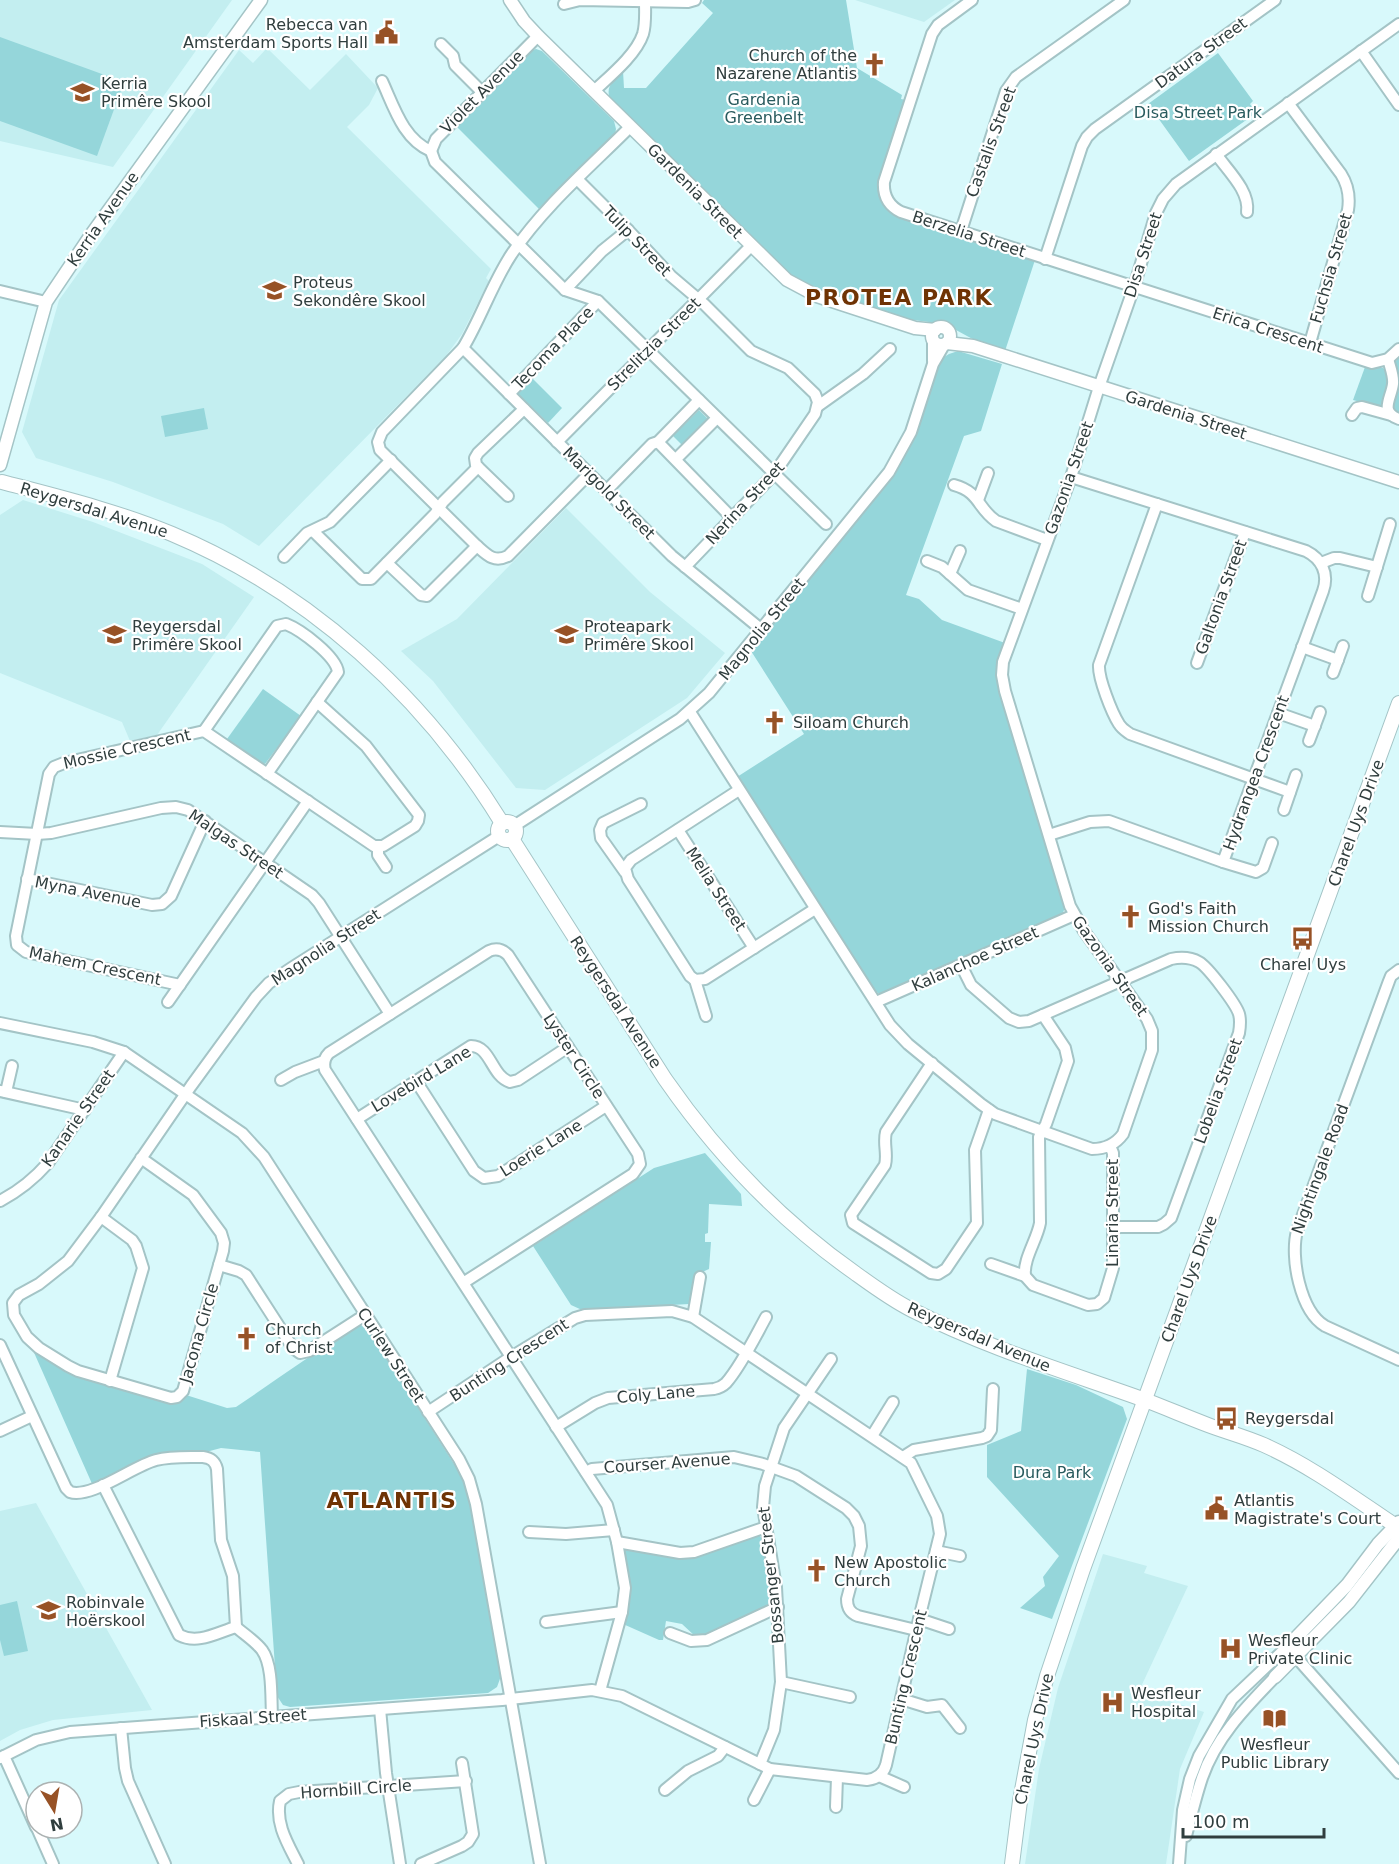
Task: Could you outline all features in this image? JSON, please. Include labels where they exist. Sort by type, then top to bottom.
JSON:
[{"type":"main road","name":"Reygersdal Avenue","points":[[1,481],[109,512],[172,534],[223,558],[295,602],[350,643],[406,696],[458,758],[679,1099],[738,1171],[791,1222],[842,1264],[911,1310],[1012,1353],[1144,1400],[1283,1454],[1340,1487],[1396,1530]]},
{"type":"main road","name":"Charel Uys Drive","points":[[1012,1864],[1026,1765],[1047,1676],[1144,1400],[1399,703]]},
{"type":"street","name":"Kerria Avenue","points":[[0,465],[46,302],[91,235],[261,0]]},
{"type":"street","name":"Gardenia Street","points":[[510,0],[524,21],[594,92],[787,280],[806,292],[915,327],[940,338],[973,346],[1399,482]]},
{"type":"street","points":[[564,4],[580,0],[688,2],[695,0]]},
{"type":"street","name":"Berzelia Street","points":[[972,0],[938,25],[932,34],[884,187],[888,201],[898,211],[1134,287]]},
{"type":"street","name":"Castalis Street","points":[[961,231],[1010,84],[1016,77],[1124,0]]},
{"type":"street","name":"Datura Street","points":[[1045,259],[1087,137],[1275,0]]},
{"type":"street","points":[[594,92],[640,42],[645,27],[645,1]]},
{"type":"street","name":"Disa Street","points":[[1100,387],[1156,213],[1163,199],[1176,184],[1216,154],[1399,24]]},
{"type":"street","name":"Violet Avenue","points":[[431,151],[436,139],[538,36]]},
{"type":"street","points":[[441,44],[453,56],[455,65],[482,92]]},
{"type":"street","points":[[1360,51],[1399,105]]},
{"type":"street","points":[[382,81],[404,128],[420,146],[431,151],[435,162],[565,290],[598,302],[826,524]]},
{"type":"street","name":"Fuchsia Street","points":[[1288,103],[1341,174],[1347,185],[1349,198],[1348,210],[1310,343]]},
{"type":"street","points":[[589,474],[508,556],[500,559],[490,558],[380,450],[378,442],[380,435],[463,348],[510,256],[519,244],[554,203],[630,127]]},
{"type":"street","points":[[1216,154],[1245,194],[1248,203],[1247,212]]},
{"type":"street","name":"Tulip Street","points":[[578,180],[670,276],[698,299]]},
{"type":"street","points":[[565,290],[602,251],[628,230]]},
{"type":"street","name":"Strelitzia Street","points":[[557,442],[751,246]]},
{"type":"street","name":"Erica Crescent","points":[[1134,287],[1372,363],[1388,359]]},
{"type":"street","points":[[0,291],[46,302]]},
{"type":"street","points":[[698,299],[751,351],[789,368],[815,394],[818,406]]},
{"type":"street","name":"Tecoma Place","points":[[508,394],[598,302]]},
{"type":"street","name":"Magnolia Street","points":[[186,1093],[263,989],[276,978],[690,712],[713,689],[880,484],[897,459],[910,432],[940,338]]},
{"type":"street","name":"Marigold Street","points":[[463,348],[672,556],[762,630]]},
{"type":"street","points":[[1395,417],[1387,405],[1393,381],[1388,359],[1399,349]]},
{"type":"street","name":"Nerina Street","points":[[686,567],[774,474],[815,414],[818,406],[863,374],[890,350]]},
{"type":"street","name":"Gazonia Street","points":[[1100,387],[1071,477],[1004,655],[1002,669],[1003,683],[1074,915],[1150,1024],[1153,1044],[1123,1134],[1110,1146]]},
{"type":"street","points":[[606,490],[699,400]]},
{"type":"street","points":[[1352,415],[1357,408],[1362,407],[1395,417]]},
{"type":"street","points":[[508,496],[478,467],[474,460],[476,455],[524,409]]},
{"type":"street","points":[[676,459],[717,418]]},
{"type":"street","points":[[658,442],[732,518]]},
{"type":"street","points":[[284,557],[307,533],[330,522],[391,460]]},
{"type":"street","points":[[313,531],[364,580],[371,579],[439,508],[442,502],[478,467]]},
{"type":"street","points":[[978,500],[988,473]]},
{"type":"street","points":[[1071,477],[1306,551],[1321,563],[1340,558],[1377,567]]},
{"type":"street","points":[[954,485],[968,490],[996,521],[1047,540]]},
{"type":"street","points":[[1157,504],[1098,670],[1117,721],[1126,731],[1290,792]]},
{"type":"street","points":[[1368,596],[1390,524]]},
{"type":"street","name":"Galtonia Street","points":[[1197,663],[1245,532]]},
{"type":"street","points":[[387,563],[421,596],[427,596],[477,546]]},
{"type":"street","points":[[950,574],[960,551]]},
{"type":"street","points":[[927,561],[942,567],[968,590],[1022,609]]},
{"type":"street","name":"Hydrangea Crescent","points":[[1049,835],[1090,822],[1109,821],[1223,861],[1325,586],[1325,574],[1321,563]]},
{"type":"street","points":[[204,731],[275,629],[280,624],[286,624],[298,630],[336,665],[338,672],[267,774]]},
{"type":"street","points":[[1333,673],[1343,646]]},
{"type":"street","points":[[1302,647],[1338,660]]},
{"type":"street","points":[[317,702],[366,746],[419,815],[415,825],[378,848],[378,855],[386,867]]},
{"type":"street","points":[[690,712],[895,1031],[989,1110],[1002,1117],[1092,1149],[1110,1146]]},
{"type":"street","points":[[1310,741],[1320,712]]},
{"type":"street","points":[[1278,713],[1315,726]]},
{"type":"street","name":"Mossie Crescent","points":[[37,834],[48,778],[57,765],[204,731],[378,848]]},
{"type":"street","points":[[1284,810],[1296,775]]},
{"type":"street","points":[[625,872],[631,860],[739,790]]},
{"type":"street","name":"Mahem Crescent","points":[[168,1002],[308,801]]},
{"type":"street","points":[[641,804],[603,823],[600,835],[690,976],[695,980],[706,1016]]},
{"type":"street","name":"Malgas Street","points":[[0,832],[51,833],[169,807],[188,810],[316,898],[390,1014]]},
{"type":"street","name":"Myna Avenue","points":[[27,879],[152,905],[162,904],[171,896],[205,821]]},
{"type":"street","name":"Melia Street","points":[[678,830],[754,948]]},
{"type":"street","name":"Mahem Crescent","points":[[37,834],[16,939],[21,950],[180,984]]},
{"type":"street","points":[[1223,861],[1256,872],[1263,868],[1272,843]]},
{"type":"street","points":[[695,980],[705,979],[815,909]]},
{"type":"street","name":"Kalanchoe Street","points":[[876,1002],[1074,915]]},
{"type":"street","name":"Lyster Circle","points":[[281,1080],[324,1061],[329,1053],[489,951],[500,950],[508,954],[639,1157],[640,1164],[638,1169],[463,1283]]},
{"type":"street","name":"Lobelia Street","points":[[1113,1227],[1158,1227],[1171,1218],[1239,1033],[1240,1022],[1236,1007],[1208,969],[1192,959],[1182,957],[1171,959],[1119,981]]},
{"type":"street","points":[[961,965],[971,985],[1009,1018],[1024,1022],[1119,981]]},
{"type":"street","name":"Nightingale Road","points":[[1399,970],[1389,981],[1297,1230],[1294,1253],[1306,1303],[1315,1319],[1324,1326],[1399,1360]]},
{"type":"street","points":[[1025,1276],[1024,1269],[1039,1227],[1039,1137],[1068,1061],[1065,1048],[1043,1015]]},
{"type":"street","name":"Curlew Street","points":[[0,1023],[93,1042],[124,1052],[242,1133],[259,1151],[459,1459],[472,1488],[540,1864]]},
{"type":"street","name":"Lovebird Lane","points":[[357,1119],[467,1048],[474,1046],[483,1050],[502,1079],[514,1082],[568,1047]]},
{"type":"street","name":"Kanarie Street","points":[[0,1201],[23,1188],[36,1177],[124,1052]]},
{"type":"street","points":[[324,1061],[325,1070],[607,1505],[617,1542],[625,1588],[622,1612],[600,1690]]},
{"type":"street","points":[[932,1064],[886,1132],[884,1139],[886,1161],[851,1213],[853,1223],[928,1272],[938,1274],[943,1271],[977,1223],[975,1150],[989,1110]]},
{"type":"street","points":[[12,1066],[3,1091],[85,1110]]},
{"type":"street","name":"Loerie Lane","points":[[416,1081],[474,1171],[484,1178],[498,1176],[606,1106]]},
{"type":"street","name":"Jacona Circle","points":[[141,1158],[193,1196],[221,1233],[224,1247],[183,1391],[179,1395],[168,1398],[78,1371],[32,1342],[14,1315],[13,1307],[19,1295],[39,1284],[68,1261],[186,1093]]},
{"type":"street","name":"Linaria Street","points":[[992,1264],[1025,1276],[1033,1285],[1088,1305],[1097,1304],[1104,1298],[1112,1276],[1113,1154],[1110,1146]]},
{"type":"street","points":[[101,1217],[132,1240],[143,1268],[110,1381]]},
{"type":"street","points":[[219,1265],[246,1275],[293,1348],[300,1353],[309,1351],[365,1315]]},
{"type":"street","points":[[693,1317],[700,1277]]},
{"type":"street","name":"Bunting Crescent","points":[[428,1412],[565,1323],[585,1315],[672,1311],[693,1317],[911,1463],[937,1516],[940,1534],[917,1624],[886,1765],[879,1776]]},
{"type":"street","name":"Coly Lane","points":[[556,1427],[608,1398],[718,1388],[729,1380],[766,1317]]},
{"type":"street","points":[[0,1345],[68,1491],[73,1494],[84,1494],[162,1458],[203,1457],[212,1459],[217,1469],[222,1545],[233,1576],[236,1628],[259,1647],[266,1656],[269,1668],[272,1717]]},
{"type":"street","name":"Bossanger Street","points":[[754,1800],[774,1731],[781,1682],[778,1607],[763,1497],[784,1428],[831,1359]]},
{"type":"street","points":[[903,1458],[914,1450],[987,1436],[991,1430],[993,1389]]},
{"type":"street","points":[[872,1436],[893,1402]]},
{"type":"street","points":[[0,1431],[32,1416]]},
{"type":"street","name":"Courser Avenue","points":[[586,1472],[592,1469],[734,1457],[796,1476],[846,1508],[857,1521],[861,1532],[861,1546],[847,1599],[847,1606],[851,1612],[858,1616],[917,1624]]},
{"type":"street","points":[[103,1485],[179,1635],[200,1638],[236,1628]]},
{"type":"street","points":[[617,1542],[680,1553],[694,1552],[766,1527]]},
{"type":"street","points":[[529,1532],[566,1534],[614,1530]]},
{"type":"street","points":[[1179,1859],[1183,1809],[1190,1779],[1199,1756],[1223,1710],[1347,1585],[1378,1545],[1396,1530]]},
{"type":"street","points":[[1179,1859],[1203,1777],[1215,1751],[1236,1719],[1349,1602],[1396,1530]]},
{"type":"street","points":[[936,1551],[960,1556]]},
{"type":"street","points":[[670,1633],[691,1641],[707,1640],[778,1607]]},
{"type":"street","points":[[546,1622],[622,1612]]},
{"type":"street","points":[[917,1624],[949,1629]]},
{"type":"street","points":[[1287,1647],[1399,1773]]},
{"type":"street","points":[[781,1682],[850,1697]]},
{"type":"street","points":[[511,1699],[600,1690],[622,1696],[765,1767],[867,1780],[879,1776],[904,1787]]},
{"type":"street","name":"Fiskaal Street","points":[[2,1757],[36,1740],[70,1732],[511,1699]]},
{"type":"street","points":[[901,1699],[927,1707],[942,1705],[960,1728]]},
{"type":"street","points":[[380,1709],[388,1787],[400,1864]]},
{"type":"street","points":[[121,1728],[124,1768],[128,1781],[165,1864]]},
{"type":"street","points":[[665,1790],[688,1771],[718,1756],[725,1747]]},
{"type":"street","points":[[2,1757],[24,1802]]},
{"type":"street","points":[[420,1864],[462,1846],[471,1839],[473,1829],[462,1763]]},
{"type":"street","points":[[836,1807],[837,1777]]},
{"type":"street","name":"Hornbill Circle","points":[[298,1864],[281,1826],[279,1805],[285,1796],[299,1792],[466,1781]]},
{"type":"street","points":[[42,1840],[53,1864]]},
{"type":"shaded area","name":"Kerria Primêre Skool","points":[[0,0],[232,0],[113,167],[0,141]]},
{"type":"shaded area","points":[[855,0],[955,0],[924,22]]},
{"type":"shaded area","name":"Proteus Sekondêre Skool","points":[[267,48],[310,90],[346,54],[378,88],[369,105],[347,127],[491,269],[486,278],[489,281],[462,334],[446,356],[259,546],[223,524],[113,482],[36,458],[22,432],[59,300],[239,50],[253,63]]},
{"type":"shaded area","name":"Reygersdal Primêre Skool","points":[[23,500],[93,522],[202,564],[254,597],[157,735],[130,741],[122,722],[0,673],[0,515]]},
{"type":"shaded area","name":"Proteapark Primêre Skool","points":[[566,508],[650,592],[725,653],[687,698],[545,790],[516,788],[433,681],[401,651],[457,619]]},
{"type":"shaded area","name":"Robinvale Hoërskool","points":[[36,1503],[152,1710],[53,1720],[20,1730],[0,1741],[0,1511]]},
{"type":"shaded area","name":"Wesfleur Hospital","points":[[1103,1554],[1147,1566],[1144,1573],[1188,1586],[1139,1691],[1204,1712],[1180,1769],[1166,1864],[1025,1864],[1039,1769],[1058,1688]]},
{"type":"green space","name":"Gardenia Greenbelt","points":[[704,0],[846,0],[857,68],[902,95],[901,99],[906,100],[881,179],[885,204],[1035,260],[1005,351],[978,342],[945,324],[905,319],[820,291],[790,276],[610,99],[610,87],[623,71],[624,88],[646,88],[713,13],[702,3]]},
{"type":"green space","points":[[0,37],[124,82],[97,156],[0,121]]},
{"type":"green space","points":[[536,49],[542,51],[614,121],[616,129],[615,135],[541,211],[455,125],[530,51]]},
{"type":"green space","name":"Disa Street Park","points":[[1218,53],[1253,101],[1250,104],[1256,113],[1189,161],[1148,104]]},
{"type":"green space","points":[[958,351],[1002,364],[981,431],[964,436],[906,595],[919,599],[942,620],[1005,643],[998,663],[998,683],[1066,905],[1062,915],[885,994],[873,990],[737,777],[804,734],[751,651],[886,484],[939,360]]},
{"type":"green space","points":[[1399,357],[1399,415],[1391,408],[1394,364]]},
{"type":"green space","points":[[1365,367],[1383,368],[1387,371],[1388,391],[1383,404],[1379,407],[1353,400]]},
{"type":"green space","points":[[533,379],[562,408],[548,423],[518,394]]},
{"type":"green space","points":[[204,408],[208,429],[165,437],[161,416]]},
{"type":"green space","points":[[699,410],[708,419],[682,445],[673,436]]},
{"type":"green space","points":[[263,689],[301,716],[265,764],[227,739]]},
{"type":"green space","points":[[705,1153],[741,1194],[742,1206],[709,1204],[708,1233],[705,1234],[705,1242],[711,1242],[709,1269],[700,1273],[689,1304],[582,1310],[571,1305],[533,1246],[654,1168]]},
{"type":"green space","points":[[356,1326],[362,1326],[369,1331],[465,1484],[471,1506],[501,1676],[497,1687],[488,1693],[290,1707],[283,1705],[277,1696],[260,1452],[221,1448],[206,1452],[164,1455],[93,1486],[32,1348],[77,1375],[170,1403],[180,1401],[186,1395],[227,1408],[236,1407]]},
{"type":"green space","name":"Dura Park","points":[[1027,1369],[1076,1385],[1123,1407],[1127,1419],[1052,1619],[1020,1608],[1045,1586],[1043,1577],[1059,1556],[987,1477],[987,1445],[1021,1431]]},
{"type":"green space","points":[[758,1534],[763,1540],[773,1604],[706,1636],[696,1637],[682,1624],[666,1621],[663,1640],[659,1640],[623,1624],[624,1551],[627,1548],[688,1558]]},
{"type":"green space","points":[[17,1601],[28,1651],[4,1656],[0,1640],[0,1605]]},
{"type":"place","name":"Rebecca van Amsterdam Sports Hall","points":[[386,33]]},
{"type":"place","name":"Church of the Nazarene Atlantis","points":[[875,64]]},
{"type":"place","name":"Kerria Primêre Skool","points":[[83,92]]},
{"type":"place","name":"Proteus Sekondêre Skool","points":[[275,291]]},
{"type":"place","name":"Reygersdal Primêre Skool","points":[[114,635]]},
{"type":"place","name":"Proteapark Primêre Skool","points":[[566,635]]},
{"type":"place","name":"Siloam Church","points":[[775,722]]},
{"type":"place","name":"God's Faith Mission Church","points":[[1130,917]]},
{"type":"place","name":"Charel Uys","points":[[1303,939]]},
{"type":"place","name":"Church of Christ","points":[[247,1338]]},
{"type":"place","name":"Reygersdal","points":[[1227,1418]]},
{"type":"place","name":"Atlantis Magistrate's Court","points":[[1216,1509]]},
{"type":"place","name":"New Apostolic Church","points":[[816,1571]]},
{"type":"place","name":"Robinvale Hoërskool","points":[[48,1611]]},
{"type":"place","name":"Wesfleur Private Clinic","points":[[1230,1649]]},
{"type":"place","name":"Wesfleur Hospital","points":[[1113,1702]]},
{"type":"place","name":"Wesfleur Public Library","points":[[1275,1719]]},
{"type":"district","name":"PROTEA PARK","points":[[899,297]]},
{"type":"district","name":"ATLANTIS","points":[[392,1500]]}]
